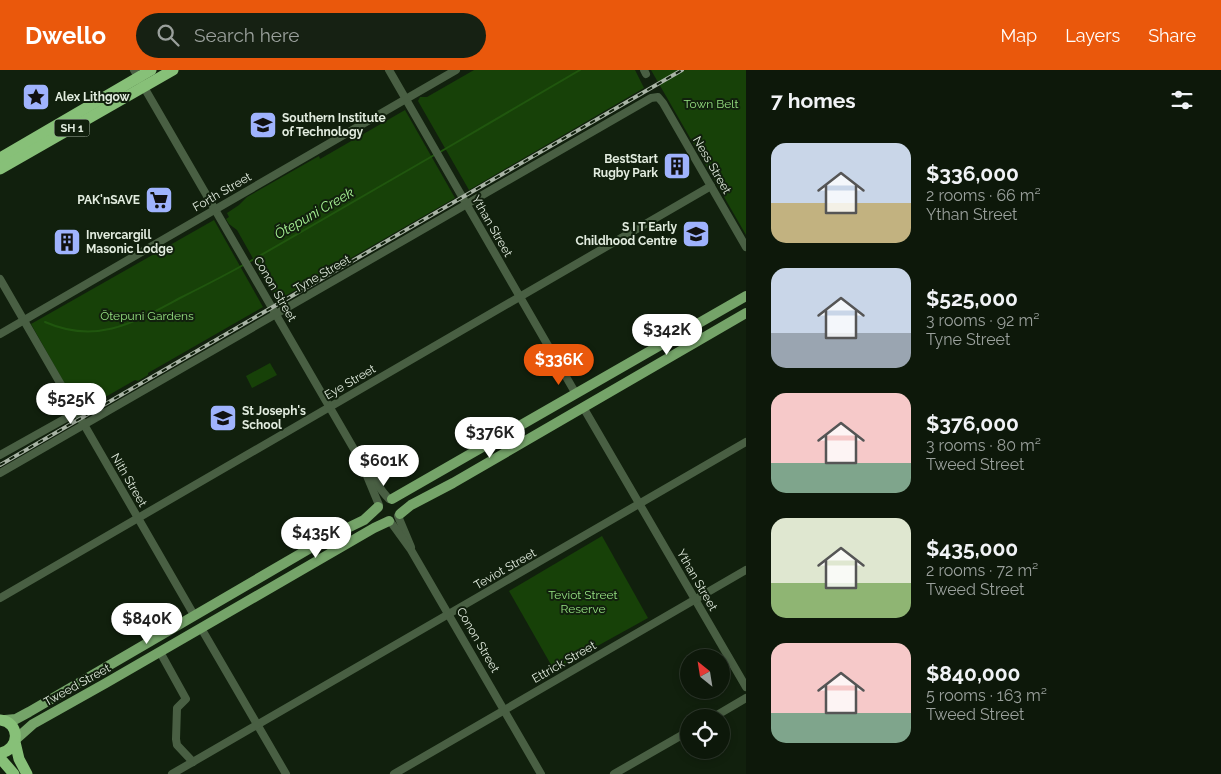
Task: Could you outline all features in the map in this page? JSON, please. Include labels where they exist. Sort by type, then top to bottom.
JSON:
[{"type":"highway","name":"SH 1","points":[[0,168],[151,70]]},
{"type":"highway","name":"SH 1","points":[[0,158],[138,78],[174,70]]},
{"type":"highway","points":[[2,719],[14,728],[19,759],[27,774]]},
{"type":"highway","points":[[0,753],[8,750],[16,741]]},
{"type":"highway","points":[[0,758],[14,774]]},
{"type":"main road","points":[[394,518],[380,517],[379,506],[383,500],[390,499],[746,296]]},
{"type":"main road","name":"Tweed Street","points":[[16,741],[33,724],[394,518],[411,505],[453,483],[746,313]]},
{"type":"main road","points":[[576,394],[595,400]]},
{"type":"main road","points":[[566,400],[578,403],[584,407]]},
{"type":"main road","name":"Conon Street","points":[[390,499],[399,505],[394,518]]},
{"type":"main road","name":"Tweed Street","points":[[2,719],[16,719],[23,716],[346,527],[364,520],[379,506]]},
{"type":"main road","points":[[289,560],[296,573]]},
{"type":"main road","points":[[194,615],[212,622]]},
{"type":"main road","points":[[183,621],[196,624],[201,628]]},
{"type":"main road","points":[[99,670],[106,684]]},
{"type":"street","name":"Ythan Street","points":[[389,70],[576,394]]},
{"type":"street","name":"Forth Street","points":[[0,334],[456,70]]},
{"type":"street","name":"Conon Street","points":[[138,78],[362,463],[390,499]]},
{"type":"street","name":"Ness Street","points":[[656,97],[663,103],[746,246]]},
{"type":"street","name":"Tyne Street","points":[[0,473],[649,98],[656,97]]},
{"type":"street","name":"Eye Street","points":[[0,598],[711,186]]},
{"type":"street","name":"Nith Street","points":[[0,279],[194,615]]},
{"type":"street","name":"Ythan Street","points":[[584,407],[746,687]]},
{"type":"street","points":[[0,455],[77,412]]},
{"type":"street","name":"Teviot Street","points":[[172,774],[746,442]]},
{"type":"street","points":[[362,463],[379,506]]},
{"type":"street","name":"Conon Street","points":[[394,518],[541,774]]},
{"type":"street","name":"Ettrick Street","points":[[394,774],[746,570]]},
{"type":"street","points":[[201,628],[286,774]]},
{"type":"street","points":[[160,652],[186,699],[177,708],[176,739],[177,745],[193,762]]},
{"type":"street","points":[[727,709],[746,698]]},
{"type":"street","points":[[614,774],[680,736]]},
{"type":"green space","points":[[474,70],[635,70],[644,88],[469,190],[418,101],[420,97],[427,97]]},
{"type":"green space","name":"Town Belt","points":[[651,70],[746,70],[746,235]]},
{"type":"green space","points":[[405,110],[455,198],[278,300],[259,274],[259,269],[237,230],[226,219],[229,217],[227,213],[247,197],[319,156],[320,159]]},
{"type":"green space","name":"Ōtepuni Gardens","points":[[214,220],[263,307],[148,373],[148,375],[138,381],[135,380],[95,403],[94,407],[89,406],[80,411],[31,324]]},
{"type":"green space","points":[[270,363],[277,375],[252,388],[246,376]]},
{"type":"green space","name":"Teviot Street Reserve","points":[[602,536],[648,618],[554,670],[509,591]]},
{"type":"waterway","name":"Ōtepuni Creek","points":[[440,152],[580,70]]},
{"type":"waterway","name":"Ōtepuni Creek","points":[[249,262],[436,154]]},
{"type":"waterway","name":"Ōtepuni Creek","points":[[45,322],[64,329],[82,331],[99,331],[115,328],[147,315],[245,264]]},
{"type":"railway","points":[[0,465],[682,70]]},
{"type":"place","name":"Alex Lithgow","points":[[36,97]]},
{"type":"place","name":"Southern Institute of Technology","points":[[263,125]]},
{"type":"place","name":"BestStart Rugby Park","points":[[677,166]]},
{"type":"place","name":"PAK'nSAVE","points":[[159,200]]},
{"type":"place","name":"S I T Early Childhood Centre","points":[[696,234]]},
{"type":"place","name":"Invercargill Masonic Lodge","points":[[67,242]]},
{"type":"place","name":"St Joseph's School","points":[[223,418]]}]
